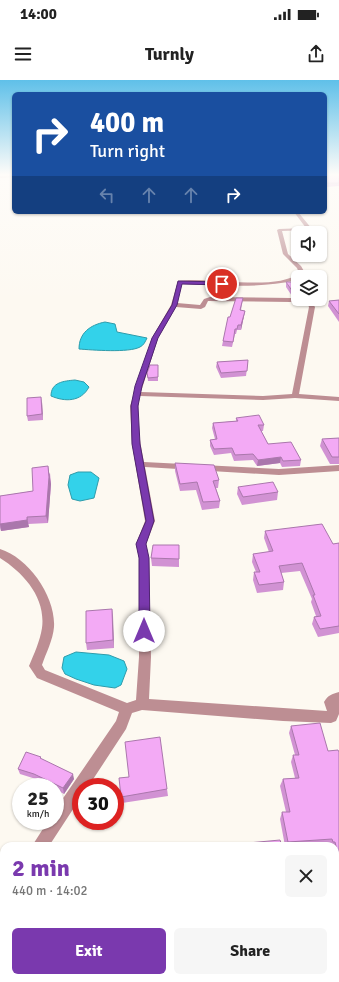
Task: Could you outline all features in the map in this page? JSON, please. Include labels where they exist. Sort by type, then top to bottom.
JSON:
[{"type":"street","points":[[142,704],[144,558],[141,544],[150,521],[139,464],[134,419],[134,406],[137,393],[155,338],[174,305],[180,282],[236,284],[274,283],[295,279],[302,273],[299,267],[286,254],[279,230],[310,229],[299,216]]},
{"type":"street","points":[[174,305],[201,307],[206,300],[210,299],[291,300],[310,304],[312,306],[295,396]]},
{"type":"street","points":[[137,393],[147,395],[256,398],[295,396],[339,399]]},
{"type":"street","points":[[139,464],[279,472],[339,468]]},
{"type":"street","points":[[0,553],[14,561],[35,583],[44,596],[48,627],[35,666],[41,674],[127,709],[142,704],[283,715],[331,717],[334,710],[331,702],[334,699],[339,698]]},
{"type":"street","points":[[43,842],[121,725],[127,709]]},
{"type":"water","points":[[105,322],[115,324],[117,332],[147,338],[140,347],[135,349],[110,351],[79,349],[83,334],[95,325]]},
{"type":"water","points":[[75,380],[84,382],[89,387],[82,396],[67,400],[51,396],[53,388],[59,383]]},
{"type":"water","points":[[78,472],[91,472],[99,478],[94,498],[80,501],[72,499],[68,485],[70,475]]},
{"type":"water","points":[[76,652],[109,655],[124,661],[127,669],[121,685],[115,688],[94,685],[65,674],[62,668],[64,657]]},
{"type":"building","points":[[286,282],[291,282],[291,289]]},
{"type":"building","points":[[236,298],[243,298],[240,310],[245,311],[241,325],[238,325],[237,329],[235,329],[233,342],[223,341],[228,317],[230,317]]},
{"type":"building","points":[[339,300],[339,314],[329,301]]},
{"type":"building","points":[[248,360],[247,371],[221,373],[217,362]]},
{"type":"building","points":[[150,365],[158,365],[158,377],[148,378],[147,373]]},
{"type":"building","points":[[41,397],[42,414],[27,416],[27,398]]},
{"type":"building","points":[[259,415],[264,425],[258,425],[268,444],[291,442],[301,460],[283,461],[281,457],[258,460],[253,454],[235,455],[232,448],[214,449],[210,440],[217,439],[213,423],[238,421],[236,418]]},
{"type":"building","points":[[339,438],[339,457],[332,457],[322,439]]},
{"type":"building","points":[[175,463],[214,465],[219,480],[213,481],[220,501],[203,502],[197,482],[180,484]]},
{"type":"building","points":[[48,466],[49,477],[46,516],[27,517],[27,520],[0,524],[0,496],[33,491],[32,468]]},
{"type":"building","points":[[273,482],[278,492],[243,497],[238,487]]},
{"type":"building","points":[[322,524],[333,544],[339,543],[339,626],[320,629],[314,617],[321,616],[313,595],[315,595],[302,563],[279,566],[284,582],[259,585],[254,572],[260,572],[253,554],[273,551],[265,531]]},
{"type":"building","points":[[153,545],[179,545],[179,559],[151,558]]},
{"type":"building","points":[[112,609],[113,640],[86,643],[86,611]]},
{"type":"building","points":[[320,723],[328,751],[338,750],[339,752],[339,842],[333,842],[332,839],[288,842],[282,812],[290,812],[283,779],[299,778],[293,755],[299,755],[291,726]]},
{"type":"building","points":[[160,737],[167,789],[124,796],[124,778],[119,778],[129,777],[125,742]]},
{"type":"building","points":[[26,752],[41,757],[40,758],[73,774],[64,787],[64,778],[42,778],[18,769]]},
{"type":"building","points":[[280,840],[281,842],[259,842]]},
{"type":"route","points":[[144,631],[144,558],[141,544],[150,521],[136,444],[134,406],[155,338],[174,305],[180,282],[222,284]]}]
